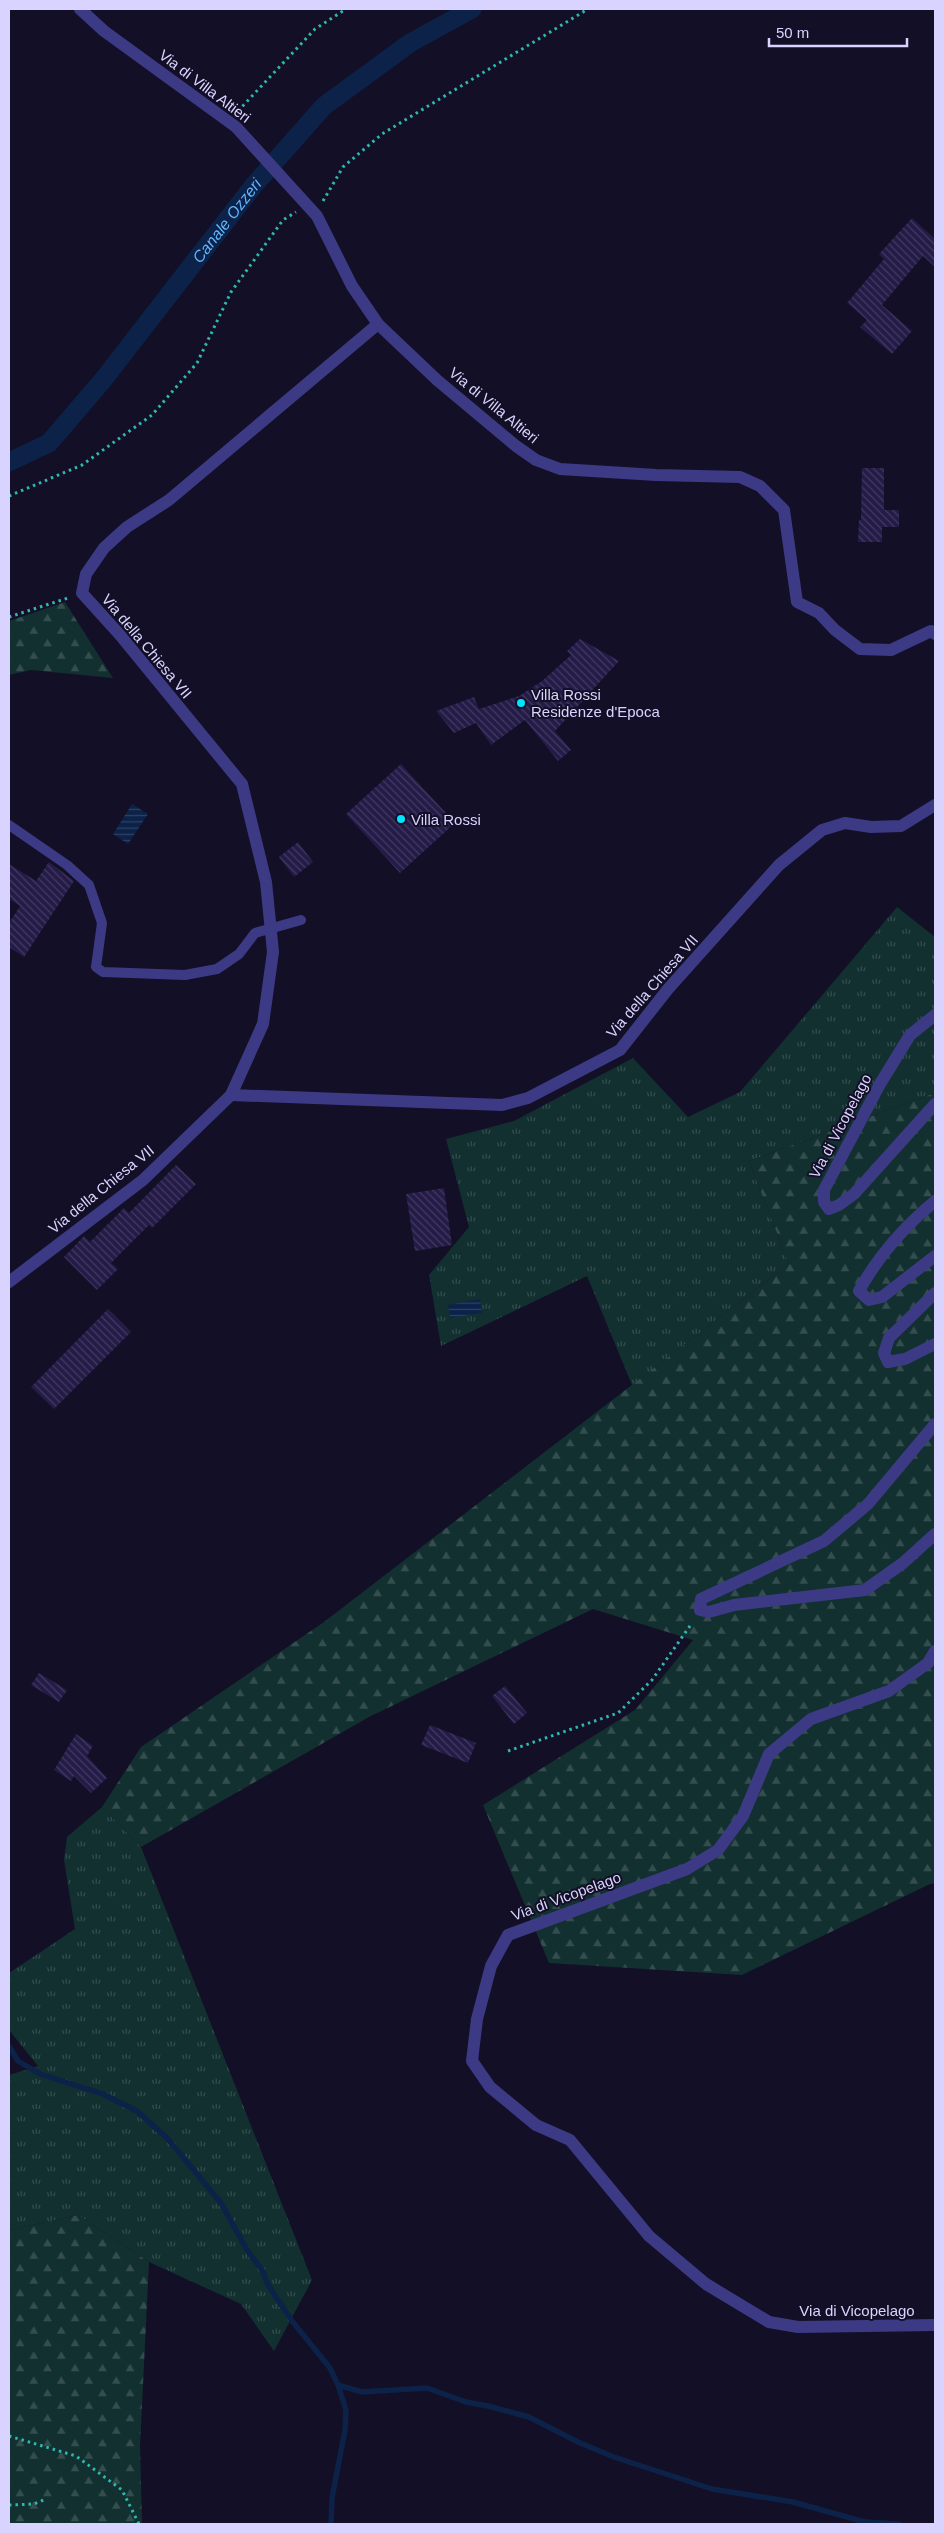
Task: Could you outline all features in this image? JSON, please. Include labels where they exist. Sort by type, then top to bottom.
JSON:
[{"type":"street","name":"Via di Villa Altieri","points":[[80,9],[104,31],[231,124],[307,203],[317,216],[352,286],[378,324],[437,380],[536,460],[560,469],[656,475],[740,476],[760,486],[784,510],[797,602],[819,613],[835,630],[860,648],[891,650],[934,628]]},
{"type":"street","name":"Via della Chiesa VII","points":[[9,1282],[143,1180],[231,1095],[263,1024],[273,952],[266,882],[242,784],[120,635],[82,593],[86,574],[104,548],[128,527],[169,500],[378,324]]},
{"type":"street","name":"Via della Chiesa VII","points":[[231,1095],[502,1105],[528,1098],[620,1050],[668,989],[772,872],[805,842],[822,830],[845,823],[871,827],[901,826],[935,805]]},
{"type":"street","name":"Via di Vicopelago","points":[[935,1015],[910,1035],[880,1084],[824,1190],[824,1202],[828,1209],[839,1205],[854,1194],[935,1104]]},
{"type":"street","points":[[935,1201],[915,1217],[873,1266],[858,1291],[869,1300],[882,1297],[935,1256]]},
{"type":"street","points":[[935,1293],[889,1338],[884,1353],[888,1362],[905,1358],[935,1344]]},
{"type":"street","points":[[935,1424],[868,1504],[824,1541],[701,1598],[700,1610],[709,1612],[734,1605],[865,1590],[904,1563],[935,1534]]},
{"type":"street","name":"Via di Vicopelago","points":[[935,1651],[928,1663],[889,1691],[811,1719],[768,1754],[743,1816],[718,1850],[687,1869],[508,1935],[491,1966],[477,2019],[472,2061],[490,2087],[536,2125],[570,2140],[649,2236],[706,2284],[769,2322],[798,2328],[935,2325]]},
{"type":"lane","points":[[9,825],[67,865],[89,885],[102,923],[96,967],[103,972],[185,975],[217,969],[238,954],[255,933],[301,920]]},
{"type":"path","points":[[231,124],[315,29],[346,9]]},
{"type":"path","points":[[317,216],[326,194],[343,168],[382,134],[588,9]]},
{"type":"path","points":[[9,496],[82,465],[152,415],[197,364],[231,292],[283,220],[307,203]]},
{"type":"path","points":[[9,616],[82,593]]},
{"type":"path","points":[[508,1751],[618,1714],[652,1680],[690,1624],[709,1612]]},
{"type":"path","points":[[9,2436],[76,2456],[122,2490],[140,2524]]},
{"type":"path","points":[[9,2505],[34,2504],[46,2499]]},
{"type":"green space","points":[[65,602],[113,678],[31,670],[9,675],[9,621]]},
{"type":"green space","points":[[897,907],[935,937],[935,1093],[749,1161],[789,1264],[632,1385],[587,1276],[441,1346],[429,1275],[469,1227],[446,1139],[514,1121],[633,1058],[688,1117],[740,1092]]},
{"type":"green space","points":[[935,1093],[935,1883],[742,1975],[549,1963],[483,1805],[635,1710],[693,1640],[593,1609],[369,1717],[141,1847],[102,1807],[141,1747],[324,1622],[789,1264],[749,1161]]},
{"type":"green space","points":[[102,1807],[141,1847],[312,2280],[274,2351],[241,2304],[149,2262],[78,2215],[9,2230],[9,2075],[38,2066],[9,2030],[9,1973],[75,1929],[64,1860],[67,1837]]},
{"type":"green space","points":[[78,2215],[149,2262],[140,2446],[142,2524],[9,2524],[9,2230]]},
{"type":"water","points":[[132,804],[148,814],[128,844],[113,834]]},
{"type":"water","points":[[480,1299],[482,1313],[450,1318],[448,1305]]},
{"type":"building","points":[[912,218],[935,239],[935,267],[923,256],[882,305],[912,331],[892,354],[860,327],[867,320],[847,303],[884,259],[879,254]]},
{"type":"building","points":[[862,468],[884,468],[884,510],[899,510],[899,527],[882,527],[882,542],[858,542],[859,520],[861,520]]},
{"type":"building","name":"Villa Rossi Residenze d'Epoca","points":[[580,639],[619,661],[555,731],[571,750],[558,761],[525,720],[491,745],[476,723],[454,733],[436,711],[474,697],[479,709],[519,696],[542,681],[571,655],[567,651]]},
{"type":"building","name":"Villa Rossi","points":[[401,764],[455,823],[400,873],[346,814]]},
{"type":"building","points":[[298,842],[313,862],[294,877],[279,857]]},
{"type":"building","points":[[49,862],[74,881],[24,957],[9,947],[9,923],[20,906],[9,899],[9,864],[36,881]]},
{"type":"building","points":[[176,1165],[196,1184],[152,1228],[149,1225],[111,1263],[118,1269],[97,1290],[64,1257],[84,1236],[90,1242],[124,1208],[129,1213]]},
{"type":"building","points":[[444,1188],[452,1245],[415,1251],[406,1194]]},
{"type":"building","points":[[108,1309],[131,1332],[54,1409],[31,1387]]},
{"type":"building","points":[[39,1673],[67,1690],[59,1702],[31,1685]]},
{"type":"building","points":[[505,1686],[527,1713],[514,1724],[492,1696]]},
{"type":"building","points":[[430,1725],[476,1743],[468,1763],[421,1745]]},
{"type":"building","points":[[76,1734],[93,1746],[87,1756],[107,1778],[91,1793],[74,1776],[71,1781],[54,1770]]},
{"type":"waterway","name":"Canale Ozzeri","points":[[9,462],[49,443],[103,380],[254,185],[324,106],[410,43],[472,9]]},
{"type":"waterway","points":[[9,2046],[18,2061],[40,2074],[103,2094],[137,2111],[167,2138],[221,2203],[247,2250],[262,2270],[268,2285],[292,2321],[330,2368],[338,2385],[346,2410],[345,2430],[332,2498],[331,2524]]},
{"type":"waterway","points":[[338,2385],[362,2392],[427,2388],[466,2402],[529,2417],[578,2442],[614,2457],[712,2489],[793,2502],[865,2522],[899,2524]]},
{"type":"place","name":"Villa Rossi Residenze d'Epoca","points":[[521,703]]},
{"type":"place","name":"Villa Rossi","points":[[401,819]]}]
